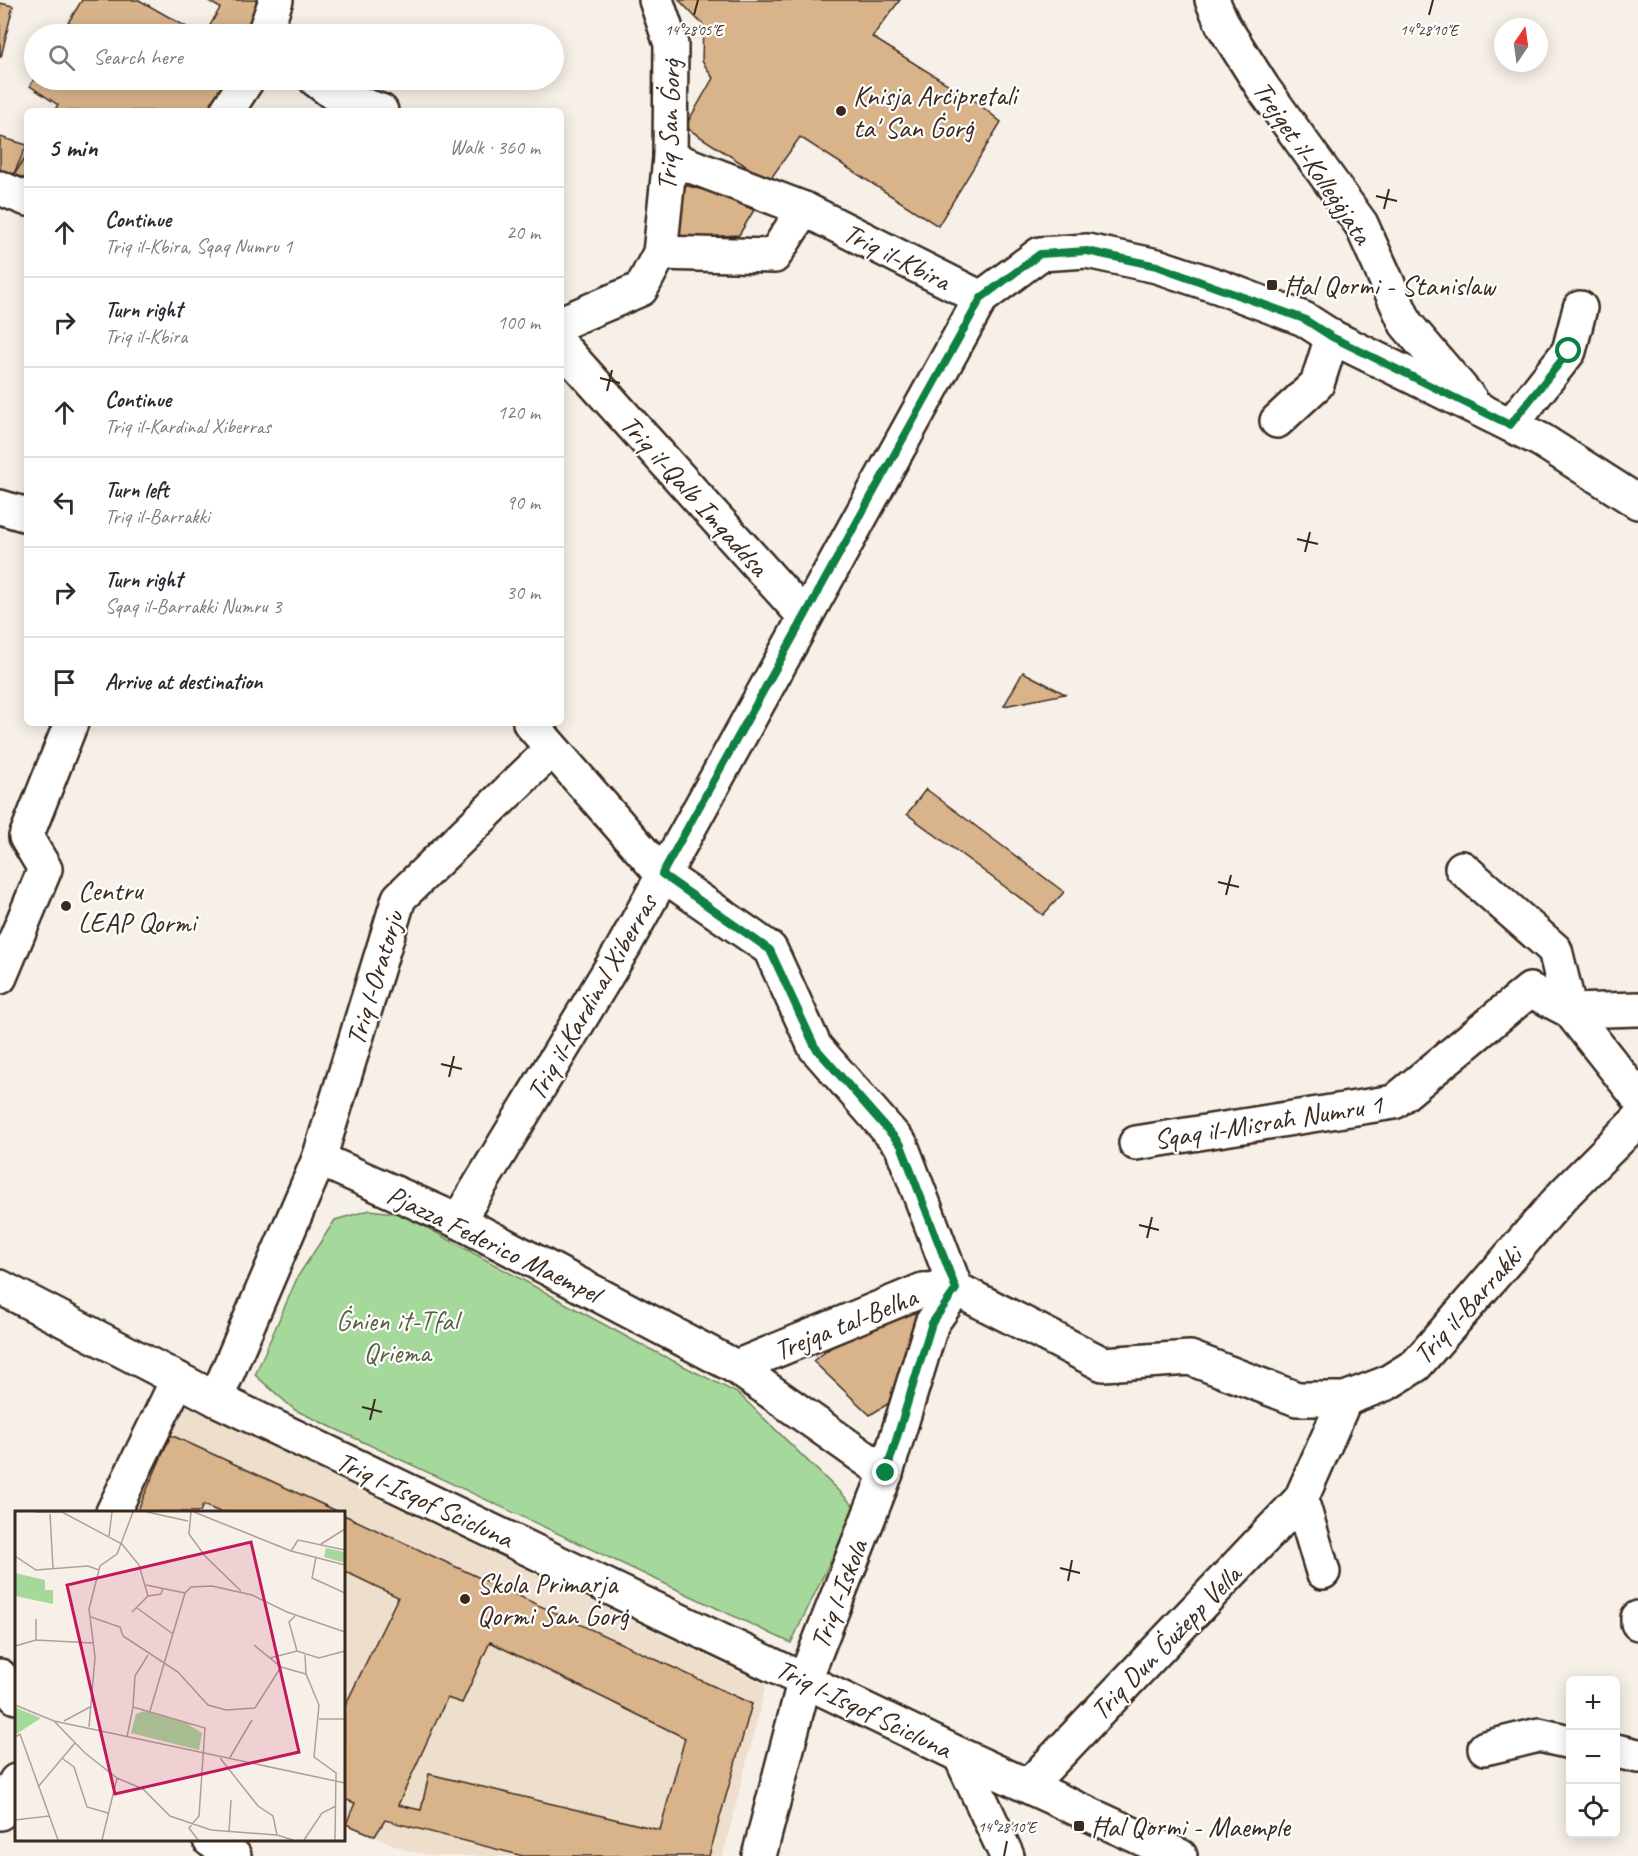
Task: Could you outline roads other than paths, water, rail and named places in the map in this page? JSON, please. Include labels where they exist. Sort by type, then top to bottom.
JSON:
[{"type":"street","points":[[268,24],[276,0]]},
{"type":"street","name":"Triq San Ġorġ","points":[[564,322],[641,289],[660,253],[670,158],[671,44],[656,0]]},
{"type":"street","name":"Trejqet il-Kolleġġjata","points":[[1212,0],[1223,25],[1263,88],[1361,224],[1406,324],[1479,409]]},
{"type":"street","points":[[229,108],[241,90]]},
{"type":"street","points":[[329,90],[337,96],[372,108]]},
{"type":"street","name":"Triq il-Kbira","points":[[670,158],[804,209],[981,298],[1040,254],[1087,251],[1157,266],[1221,287],[1304,319],[1332,337],[1541,440],[1638,502]]},
{"type":"street","points":[[0,188],[24,198]]},
{"type":"street","points":[[660,253],[774,256],[804,209]]},
{"type":"street","name":"Triq il-Kardinal Xiberras","points":[[458,1221],[623,948],[981,298]]},
{"type":"street","points":[[1510,425],[1569,351],[1580,308]]},
{"type":"street","points":[[1277,422],[1317,384],[1332,337]]},
{"type":"street","name":"Triq il-Qalb Imqaddsa","points":[[564,349],[805,617]]},
{"type":"street","points":[[0,507],[24,514]]},
{"type":"street","points":[[0,977],[45,869],[26,837],[70,726]]},
{"type":"street","points":[[533,726],[662,874],[770,950],[815,1047],[901,1145],[956,1289]]},
{"type":"street","name":"Triq l-Oratorju","points":[[319,1159],[399,898],[552,749]]},
{"type":"street","points":[[1462,868],[1555,950],[1570,1011],[1638,1097]]},
{"type":"street","name":"Sqaq il-Misraħ Numru 1","points":[[1136,1143],[1394,1102],[1530,990],[1570,1011]]},
{"type":"street","points":[[1570,1011],[1638,1009]]},
{"type":"street","name":"Triq il-Barrakki","points":[[956,1289],[1103,1364],[1190,1359],[1297,1399],[1345,1399],[1387,1383],[1416,1365],[1564,1194],[1638,1120]]},
{"type":"street","points":[[216,1399],[319,1159]]},
{"type":"street","name":"Pjazza Federico Maempel","points":[[319,1159],[458,1221],[736,1367],[886,1473]]},
{"type":"street","name":"Triq l-Isqof Scicluna","points":[[0,1287],[216,1399],[805,1678],[960,1755],[1180,1856]]},
{"type":"street","name":"Trejqa tal-Belha","points":[[736,1367],[923,1290],[956,1289]]},
{"type":"street","name":"Triq l-Iskola","points":[[759,1856],[805,1678],[886,1473],[932,1323],[956,1289]]},
{"type":"street","points":[[113,1511],[178,1379]]},
{"type":"street","name":"Triq Dun Ġużepp Vella","points":[[1029,1785],[1301,1499],[1345,1399]]},
{"type":"street","points":[[1301,1499],[1323,1572]]},
{"type":"street","points":[[1638,1618],[1638,1623]]},
{"type":"street","points":[[1485,1748],[1539,1736],[1566,1741]]},
{"type":"street","points":[[1620,1753],[1638,1756]]},
{"type":"street","points":[[960,1755],[1007,1856]]},
{"type":"street","points":[[0,1813],[15,1783]]},
{"type":"street","points":[[213,1841],[234,1856]]},
{"type":"place","name":"Knisja Arċipretali ta' San Ġorġ","points":[[841,111]]},
{"type":"place","name":"Ħal Qormi - Stanislaw","points":[[1272,285]]},
{"type":"place","name":"Centru LEAP Qormi","points":[[66,906]]},
{"type":"place","name":"Skola Primarja Qormi San Ġorġ","points":[[465,1599]]},
{"type":"place","name":"Ħal Qormi - Maemple","points":[[1079,1826]]},
{"type":"park label","name":"Ġnien it-Tfal Qriema","points":[[397,1336]]}]
